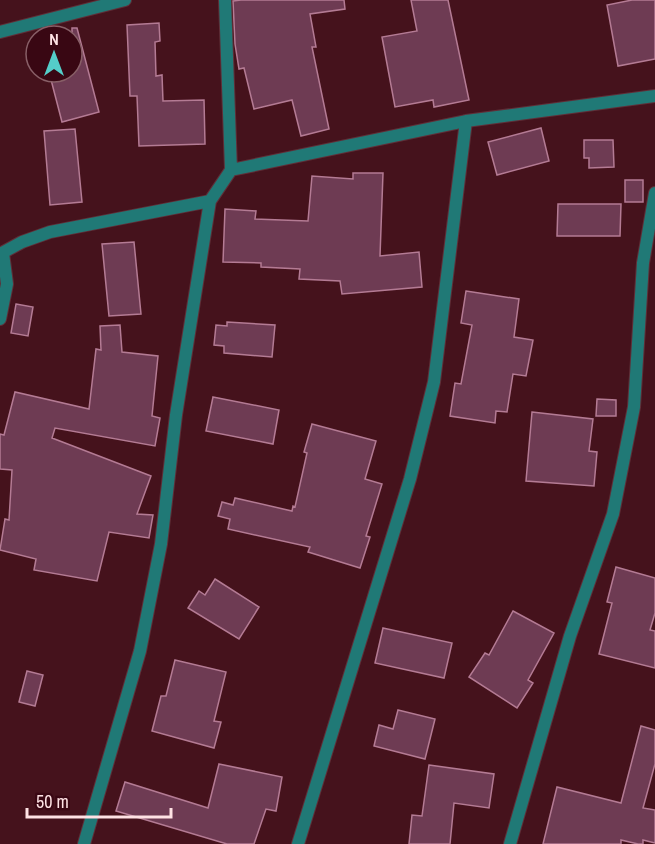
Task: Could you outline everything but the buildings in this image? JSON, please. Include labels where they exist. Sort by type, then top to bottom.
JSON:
[{"type":"street","points":[[0,32],[125,0]]},
{"type":"street","points":[[84,844],[140,651],[161,544],[176,415],[210,201],[231,170],[225,0]]},
{"type":"street","points":[[231,170],[466,121],[655,96]]},
{"type":"street","points":[[298,844],[410,479],[434,382],[466,121]]},
{"type":"street","points":[[510,844],[570,636],[613,514],[634,407],[643,263],[655,193]]},
{"type":"street","points":[[0,319],[7,284],[1,254],[22,242],[50,232],[210,201]]}]
